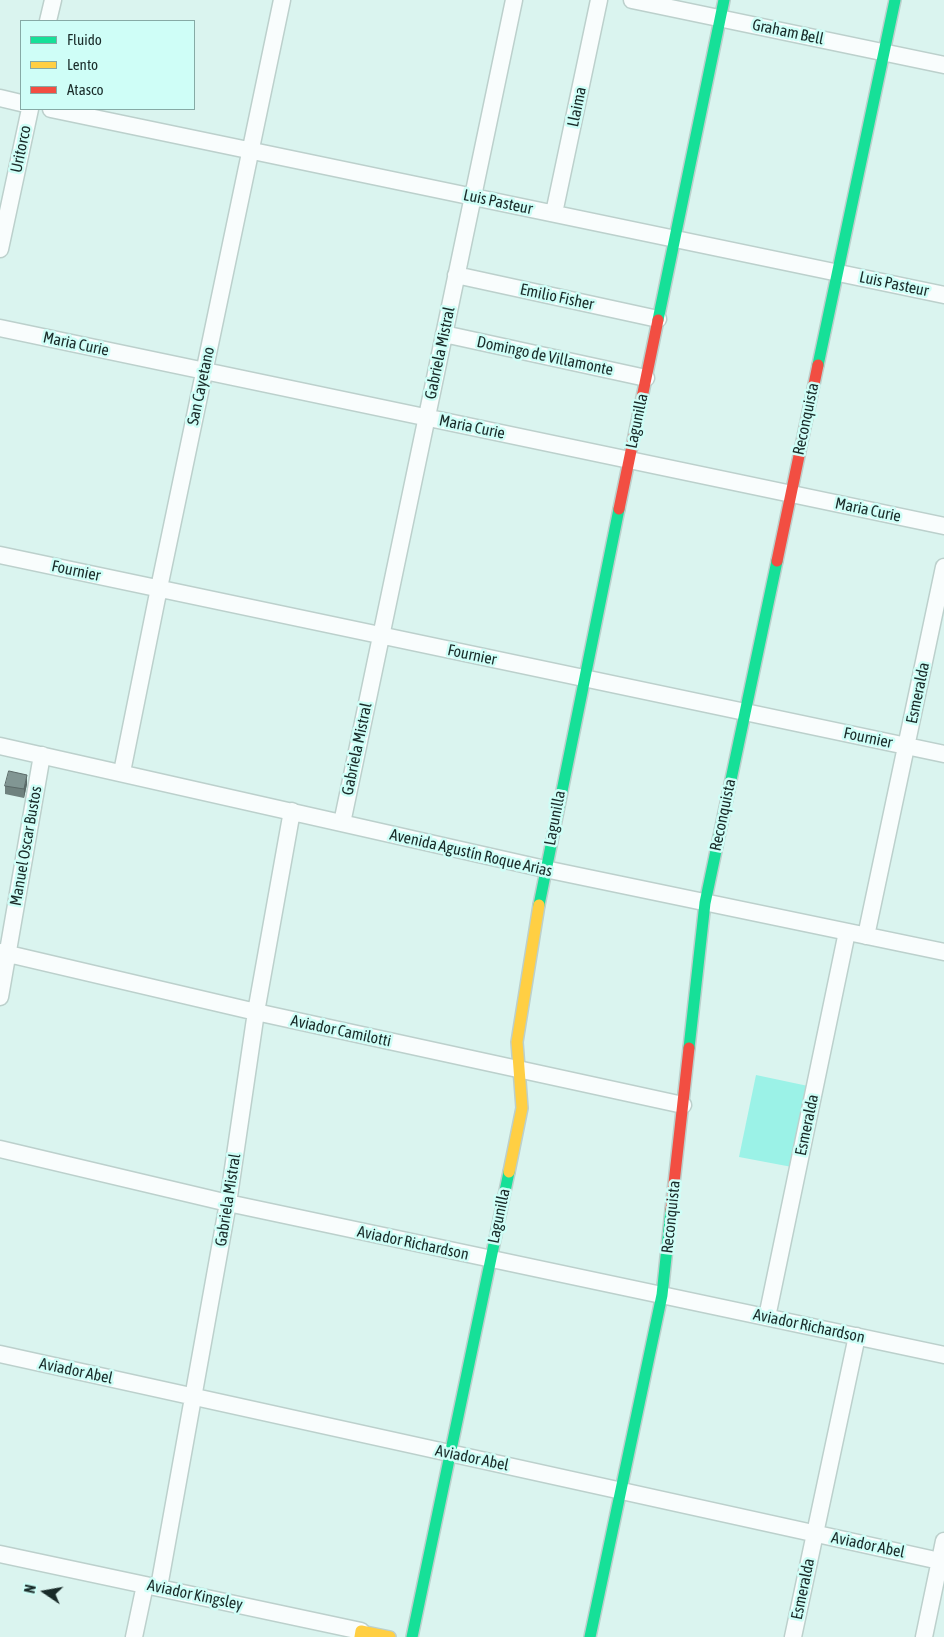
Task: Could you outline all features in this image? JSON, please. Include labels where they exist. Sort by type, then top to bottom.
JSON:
[{"type":"main road","name":"Lagunilla","points":[[412,1637],[522,1108],[523,1092],[517,1042],[545,869],[724,0]]},
{"type":"main road","name":"Reconquista","points":[[590,1637],[662,1295],[705,903],[895,0]]},
{"type":"main road","name":"Aviador Kingsley","points":[[360,1634],[390,1637]]},
{"type":"street","points":[[48,20],[52,0]]},
{"type":"street","name":"San Cayetano","points":[[122,772],[158,588],[282,0]]},
{"type":"street","name":"Gabriela Mistral","points":[[342,823],[514,0]]},
{"type":"street","name":"Llaima","points":[[554,213],[599,0]]},
{"type":"street","name":"Graham Bell","points":[[632,0],[944,65]]},
{"type":"street","points":[[0,98],[20,102]]},
{"type":"street","name":"Uritorco","points":[[0,249],[30,110]]},
{"type":"street","name":"Luis Pasteur","points":[[56,110],[944,295]]},
{"type":"street","name":"Emilio Fisher","points":[[456,275],[658,319]]},
{"type":"street","name":"Maria Curie","points":[[0,328],[944,526]]},
{"type":"street","name":"Domingo de Villamonte","points":[[444,334],[646,378]]},
{"type":"street","name":"Fournier","points":[[0,555],[944,754]]},
{"type":"street","name":"Esmeralda","points":[[866,936],[944,567]]},
{"type":"street","name":"Avenida Agustín Roque Arias","points":[[0,746],[545,869],[944,952]]},
{"type":"street","name":"Manuel Oscar Bustos","points":[[0,997],[4,952],[42,755]]},
{"type":"street","name":"Gabriela Mistral","points":[[134,1637],[152,1586],[194,1397],[228,1204],[256,1012],[292,811]]},
{"type":"street","name":"Esmeralda","points":[[767,1317],[847,932]]},
{"type":"street","name":"Aviador Camilotti","points":[[4,952],[256,1012],[683,1105]]},
{"type":"street","name":"Aviador Richardson","points":[[0,1149],[228,1204],[944,1355]]},
{"type":"street","name":"Esmeralda","points":[[793,1637],[856,1336]]},
{"type":"street","name":"Aviador Abel","points":[[0,1354],[942,1562]]},
{"type":"street","points":[[924,1637],[942,1562],[944,1541]]},
{"type":"street","name":"Aviador Kingsley","points":[[0,1554],[152,1586],[360,1634]]},
{"type":"shaded area","points":[[756,1075],[808,1086],[792,1167],[739,1157]]},
{"type":"building","points":[[9,771],[27,775],[24,789],[5,786]]},
{"type":"traffic: fast","points":[[658,320],[724,0]]},
{"type":"traffic: fast","points":[[818,365],[895,0]]},
{"type":"traffic: fast","points":[[539,905],[619,509]]},
{"type":"traffic: fast","points":[[689,1048],[705,903],[777,561]]},
{"type":"traffic: fast","points":[[412,1637],[509,1172]]},
{"type":"traffic: fast","points":[[590,1637],[662,1295],[671,1210]]},
{"type":"traffic: slow","points":[[509,1172],[522,1108],[517,1042],[539,905]]},
{"type":"traffic: slow","points":[[360,1637],[361,1631],[390,1637]]},
{"type":"traffic: jam","points":[[619,509],[658,320]]},
{"type":"traffic: jam","points":[[777,561],[818,365]]},
{"type":"traffic: jam","points":[[671,1210],[689,1048]]}]
